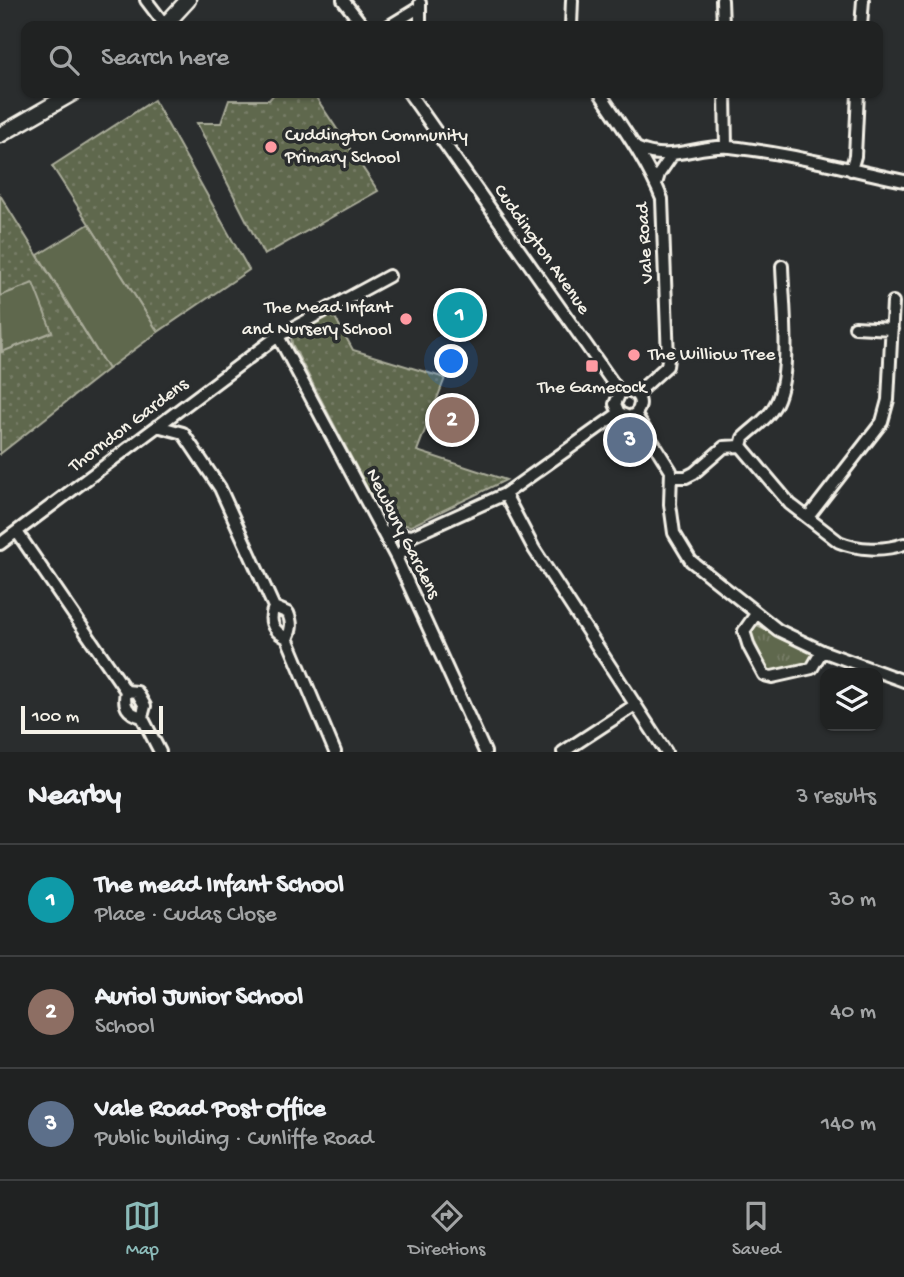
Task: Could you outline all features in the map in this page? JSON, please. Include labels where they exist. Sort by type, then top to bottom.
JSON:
[{"type":"street","points":[[146,0],[161,21]]},
{"type":"street","points":[[169,21],[188,0]]},
{"type":"street","points":[[343,0],[359,21]]},
{"type":"street","points":[[572,0],[572,21]]},
{"type":"street","points":[[722,0],[723,21]]},
{"type":"street","points":[[861,21],[863,0]]},
{"type":"street","points":[[396,21],[420,3]]},
{"type":"street","points":[[420,3],[420,21]]},
{"type":"street","points":[[0,135],[64,98]]},
{"type":"street","name":"Cuddington Avenue","points":[[415,98],[620,393]]},
{"type":"street","name":"Vale Road","points":[[603,98],[636,148],[662,199],[669,349],[667,366],[636,394]]},
{"type":"street","points":[[725,98],[726,147]]},
{"type":"street","points":[[851,170],[855,156],[858,98]]},
{"type":"street","points":[[636,148],[647,153],[672,155],[726,147],[904,181]]},
{"type":"street","points":[[656,184],[659,174],[672,155]]},
{"type":"street","points":[[741,446],[743,439],[776,406],[782,386],[785,372],[782,266]]},
{"type":"street","name":"Thorndon Gardens","points":[[0,544],[278,336],[389,276]]},
{"type":"street","points":[[809,516],[882,422],[888,400],[893,302]]},
{"type":"street","points":[[855,327],[892,328]]},
{"type":"street","name":"Newbury Gardens","points":[[278,336],[397,559],[485,752]]},
{"type":"street","points":[[892,352],[904,353]]},
{"type":"street","points":[[628,391],[636,394],[640,404],[635,414],[628,416],[620,413],[615,404],[620,393],[628,391]]},
{"type":"street","points":[[183,407],[183,432],[220,488],[274,607],[272,626],[276,632],[287,638],[335,752]]},
{"type":"street","points":[[383,532],[412,536],[505,494],[620,413]]},
{"type":"street","points":[[635,414],[666,460],[672,477],[671,517],[674,533],[691,561],[778,630],[822,651],[904,681]]},
{"type":"street","points":[[157,426],[183,432]]},
{"type":"street","points":[[672,477],[686,477],[694,473],[724,447],[741,446]]},
{"type":"street","points":[[741,446],[790,505],[809,516],[830,536],[847,545],[886,548],[904,544]]},
{"type":"street","points":[[505,494],[534,549],[666,752]]},
{"type":"street","points":[[17,532],[126,691],[124,702],[127,709],[131,714],[142,716]]},
{"type":"street","points":[[397,559],[412,536]]},
{"type":"street","points":[[274,607],[290,618],[292,625],[287,638]]},
{"type":"street","points":[[756,614],[744,631],[764,675],[772,677],[812,668],[822,651]]},
{"type":"street","points":[[126,691],[137,692],[142,698],[145,706],[142,716],[160,752]]},
{"type":"street","points":[[563,752],[635,705]]},
{"type":"green space","name":"Cuddington Community Primary School","points":[[316,98],[378,191],[264,255],[197,123],[221,123],[229,100]]},
{"type":"green space","points":[[154,100],[249,270],[158,332],[52,166]]},
{"type":"green space","points":[[0,195],[108,369],[0,454]]},
{"type":"green space","points":[[89,224],[158,332],[108,369],[38,255]]},
{"type":"green space","points":[[33,283],[52,332],[2,352],[0,296]]},
{"type":"green space","points":[[332,312],[353,350],[445,378],[417,451],[506,480],[411,526],[385,522],[292,344],[291,336],[294,331]]},
{"type":"green space","points":[[755,624],[811,652],[814,659],[808,666],[783,671],[770,670],[761,660],[749,637]]},
{"type":"place","name":"Cuddington Community Primary School","points":[[271,147]]},
{"type":"place","name":"The mead Infant School","points":[[460,315]]},
{"type":"place","name":"The Mead Infant and Nursery School","points":[[406,319]]},
{"type":"place","name":"The Williow Tree","points":[[634,355]]},
{"type":"place","name":"The Gamecock","points":[[592,366]]},
{"type":"place","name":"Auriol Junior School","points":[[452,420]]},
{"type":"place","name":"Vale Road Post Office","points":[[630,440]]}]
